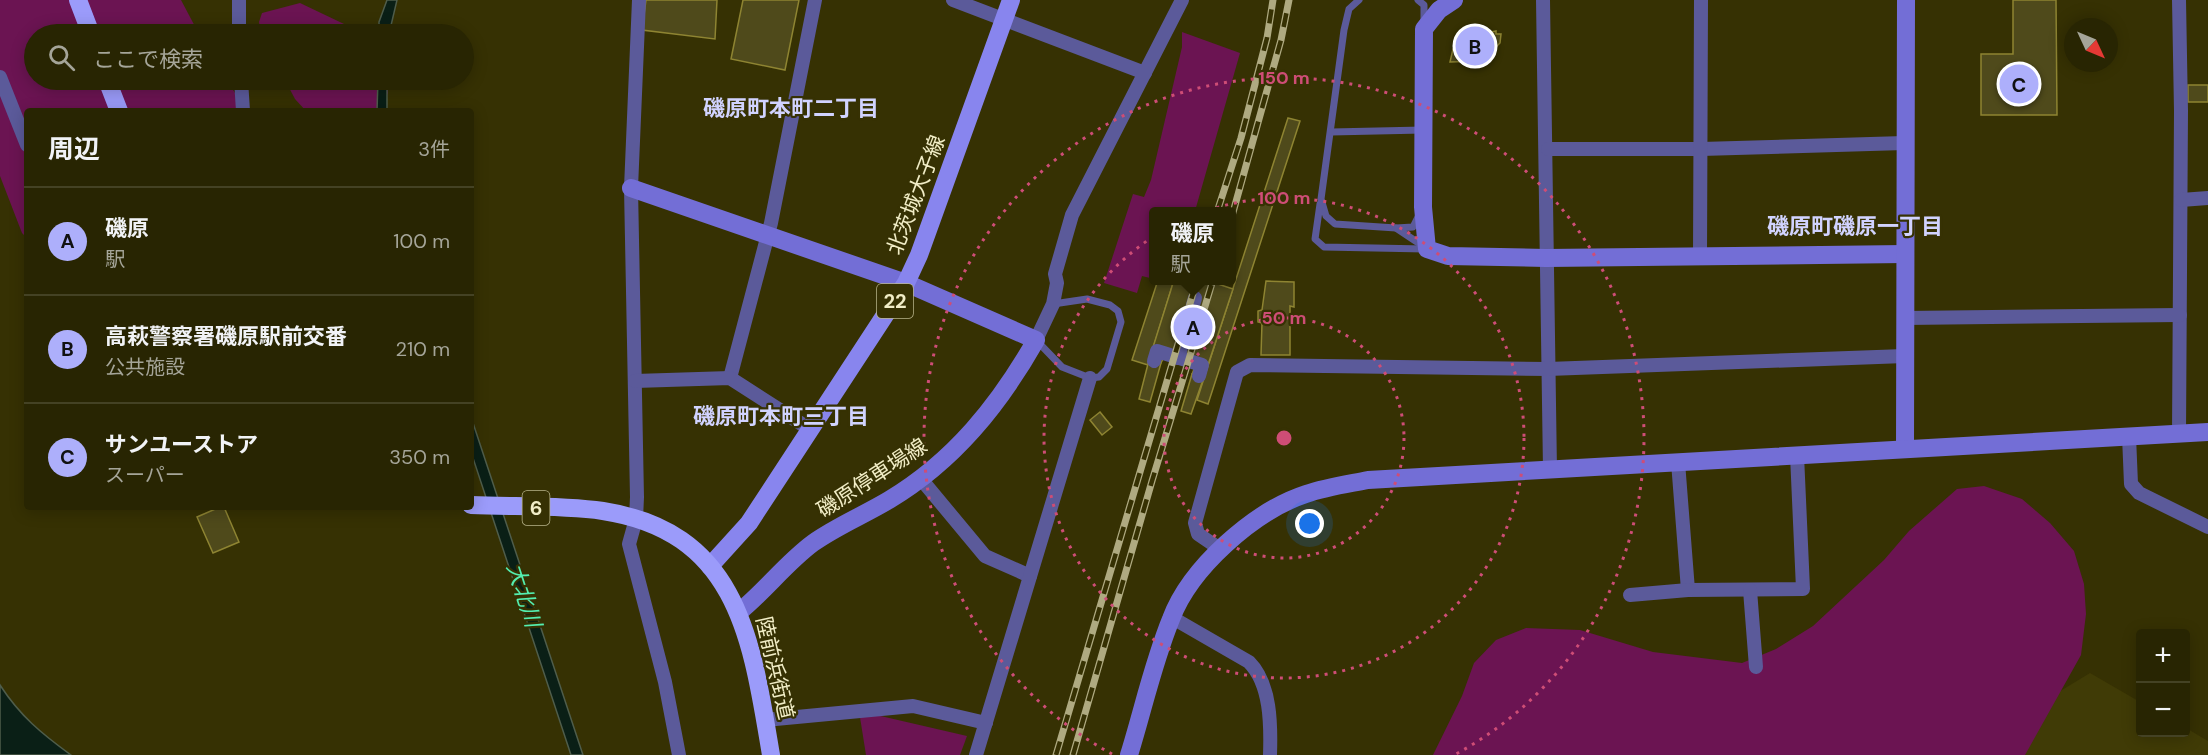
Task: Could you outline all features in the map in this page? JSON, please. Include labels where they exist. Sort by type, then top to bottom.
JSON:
[{"type":"highway","points":[[78,0],[87,24]]},
{"type":"highway","points":[[111,90],[118,108]]},
{"type":"highway","name":"陸前浜街道","points":[[474,505],[601,511],[636,519],[681,540],[710,566],[739,612],[753,651],[771,755]]},
{"type":"main road","name":"北茨城大子線","points":[[710,566],[748,523],[906,283],[919,255],[1011,0]]},
{"type":"street","points":[[239,0],[239,24]]},
{"type":"street","points":[[639,0],[632,188],[636,519],[629,544],[665,682],[679,755]]},
{"type":"street","points":[[730,378],[768,237],[815,0]]},
{"type":"street","points":[[952,0],[1005,18],[1145,73]]},
{"type":"street","points":[[632,188],[906,283],[1036,340],[1053,304],[1057,284],[1055,274],[1072,215],[1182,0]]},
{"type":"street","points":[[1454,0],[1440,10],[1424,28],[1423,207],[1427,249],[1448,256],[1546,258],[1905,254]]},
{"type":"street","points":[[1543,0],[1548,149],[1546,258],[1550,470]]},
{"type":"street","points":[[1701,0],[1701,256]]},
{"type":"street","points":[[1905,448],[1906,0]]},
{"type":"street","points":[[2179,0],[2181,200],[2179,434]]},
{"type":"street","points":[[0,77],[24,137]]},
{"type":"street","points":[[242,90],[243,108]]},
{"type":"street","points":[[1548,149],[1701,149],[1904,143]]},
{"type":"street","points":[[2181,200],[2208,198]]},
{"type":"street","points":[[1178,358],[1195,298]]},
{"type":"street","points":[[1905,318],[2180,315]]},
{"type":"street","name":"磯原停車場線","points":[[739,612],[760,595],[811,545],[921,478],[969,436],[1003,395],[1036,340]]},
{"type":"street","points":[[1220,549],[1198,534],[1195,523],[1237,372],[1250,364],[1548,369],[1905,356]]},
{"type":"street","points":[[1157,358],[1178,358],[1198,372]]},
{"type":"street","points":[[635,381],[730,378],[810,430]]},
{"type":"street","points":[[976,755],[1090,378]]},
{"type":"street","points":[[1129,755],[1171,617],[1200,572],[1220,549],[1258,519],[1305,494],[1368,480],[2208,432]]},
{"type":"street","points":[[2129,436],[2131,484],[2139,493],[2208,526]]},
{"type":"street","points":[[1630,595],[1688,590],[1803,589],[1797,455]]},
{"type":"street","points":[[1678,462],[1688,590]]},
{"type":"street","points":[[921,478],[985,556],[1030,576]]},
{"type":"street","points":[[1750,590],[1756,667]]},
{"type":"street","points":[[1171,617],[1249,662],[1257,670],[1265,691],[1270,755]]},
{"type":"street","points":[[765,720],[913,706],[986,723]]},
{"type":"lane","points":[[1359,0],[1349,9],[1346,18],[1315,239],[1324,247],[1427,249]]},
{"type":"lane","points":[[1418,0],[1424,5],[1424,28]]},
{"type":"lane","points":[[1331,132],[1423,130]]},
{"type":"lane","points":[[1321,199],[1323,210],[1335,224],[1396,228],[1413,226],[1423,207]]},
{"type":"lane","points":[[1396,228],[1427,249]]},
{"type":"lane","points":[[1036,340],[1055,363],[1090,378],[1100,377],[1107,369],[1121,322],[1118,311],[1110,305],[1087,299],[1053,304]]},
{"type":"shaded area","points":[[0,0],[181,0],[194,24],[24,24],[24,90],[233,90],[244,108],[24,108],[24,235],[0,176]]},
{"type":"shaded area","points":[[300,3],[344,24],[259,24],[262,13]]},
{"type":"shaded area","points":[[1182,32],[1240,53],[1196,207],[1149,207],[1149,278],[1142,276],[1137,293],[1104,283],[1133,194],[1144,197],[1151,180],[1182,47]]},
{"type":"shaded area","points":[[290,90],[388,90],[380,108],[303,108]]},
{"type":"shaded area","points":[[1984,486],[2022,499],[2050,523],[2074,551],[2084,584],[2086,614],[2081,655],[2025,755],[1433,755],[1462,696],[1474,663],[1496,640],[1526,628],[1580,630],[1653,652],[1742,663],[1776,649],[1813,626],[1884,560],[1909,531],[1957,489]]},
{"type":"shaded area","points":[[2090,673],[2136,700],[2136,737],[2190,737],[2190,730],[2208,741],[2208,755],[1955,755]]},
{"type":"shaded area","points":[[859,711],[967,736],[960,755],[866,755]]},
{"type":"water","points":[[387,0],[397,0],[391,24],[379,24]]},
{"type":"water","points":[[378,90],[387,90],[387,108],[377,108]]},
{"type":"water","name":"大北川","points":[[474,426],[583,755],[571,755],[474,461]]},
{"type":"water","points":[[0,685],[32,724],[71,755],[0,755]]},
{"type":"building","points":[[646,0],[717,0],[715,39],[642,30]]},
{"type":"building","points":[[743,0],[799,0],[785,70],[731,59]]},
{"type":"building","points":[[2013,0],[2056,0],[2057,115],[1981,115],[1981,54],[2013,54]]},
{"type":"building","points":[[1496,31],[1496,34],[1501,34],[1500,43],[1482,61],[1450,62],[1453,49],[1460,38],[1465,42],[1482,34]]},
{"type":"building","points":[[2188,85],[2208,85],[2208,102],[2188,102]]},
{"type":"building","points":[[1288,118],[1300,121],[1208,404],[1197,400]]},
{"type":"building","points":[[1266,281],[1294,282],[1294,307],[1290,306],[1290,355],[1261,355],[1262,323],[1258,322],[1258,311],[1262,310]]},
{"type":"building","points":[[1156,285],[1172,285],[1148,365],[1132,360]]},
{"type":"building","points":[[1172,285],[1221,285],[1233,289],[1204,377],[1192,374],[1195,367],[1164,357],[1161,363],[1149,360]]},
{"type":"building","points":[[1149,360],[1161,363],[1150,402],[1139,399]]},
{"type":"building","points":[[1192,374],[1204,377],[1191,414],[1181,411]]},
{"type":"building","points":[[1100,412],[1112,427],[1102,435],[1090,420]]},
{"type":"building","points":[[213,510],[225,510],[239,542],[213,553],[197,517]]},
{"type":"railway","points":[[1219,207],[1241,138],[1267,38],[1273,0]]},
{"type":"railway","points":[[1235,207],[1281,40],[1289,0]]},
{"type":"railway","points":[[1056,755],[1196,285]]},
{"type":"railway","points":[[1073,755],[1211,285]]},
{"type":"place","name":"高萩警察署磯原駅前交番","points":[[1475,46]]},
{"type":"place","name":"サンユーストア","points":[[2019,84]]},
{"type":"place","name":"磯原","points":[[1193,327]]},
{"type":"district","name":"磯原町本町二丁目","points":[[791,108]]},
{"type":"district","name":"磯原町磯原一丁目","points":[[1855,226]]},
{"type":"district","name":"磯原町本町三丁目","points":[[781,416]]}]
